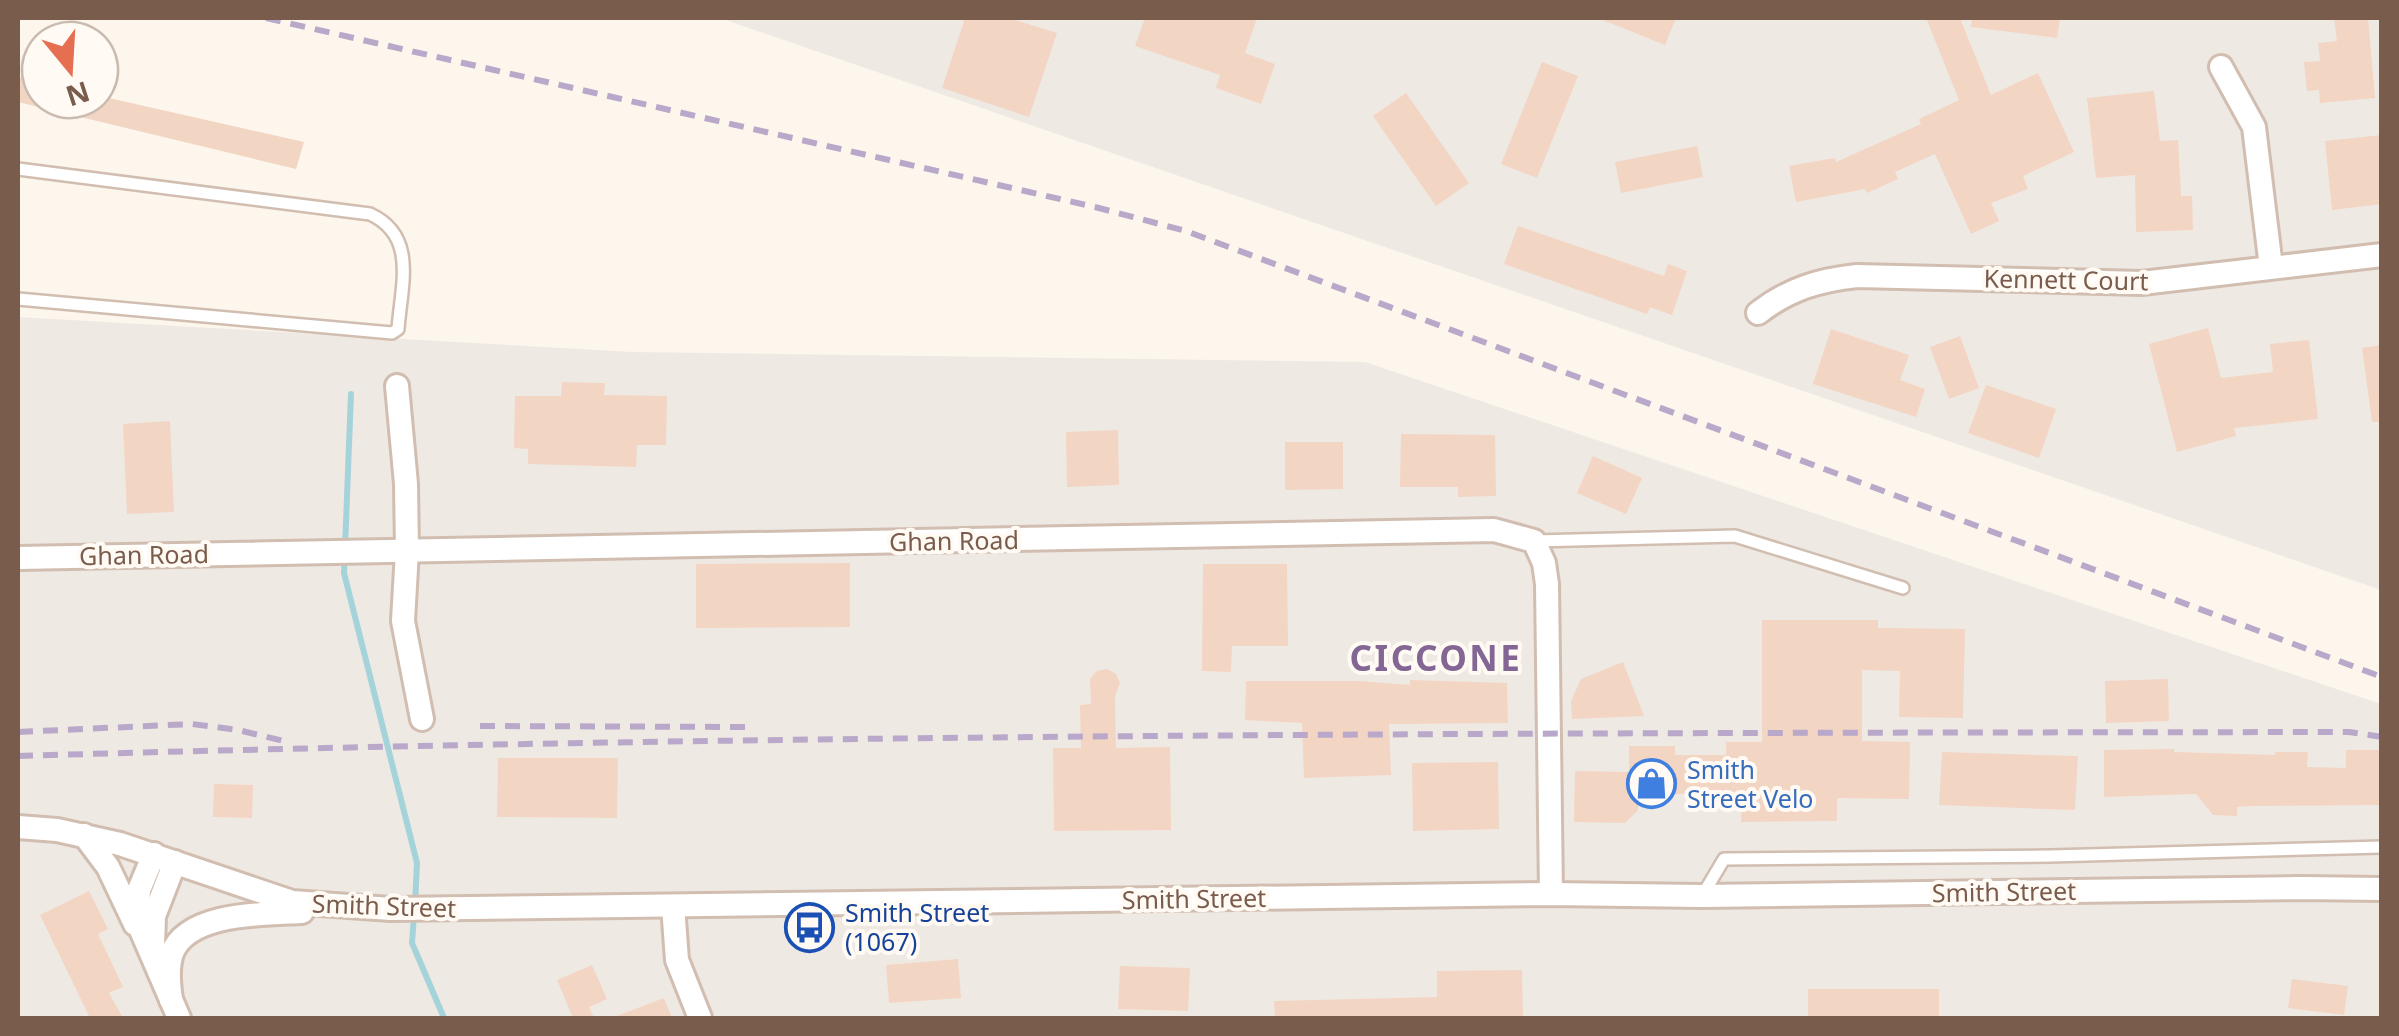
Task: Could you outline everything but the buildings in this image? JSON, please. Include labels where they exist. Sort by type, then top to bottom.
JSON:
[{"type":"street","points":[[2220,67],[2254,127],[2271,268]]},
{"type":"street","name":"Kennett Court","points":[[1758,313],[1797,288],[1857,276],[2142,283],[2382,255]]},
{"type":"street","points":[[397,386],[408,551],[403,621],[422,719]]},
{"type":"street","name":"Ghan Road","points":[[18,558],[1494,530],[1534,541]]},
{"type":"street","points":[[1534,541],[1544,563],[1546,584],[1551,894]]},
{"type":"street","name":"Smith Street","points":[[18,828],[84,835],[292,902],[392,909],[1551,894],[2382,890]]},
{"type":"street","points":[[84,835],[108,867],[166,989]]},
{"type":"street","points":[[164,858],[152,928],[166,989]]},
{"type":"street","points":[[673,906],[678,960],[700,1018]]},
{"type":"street","points":[[166,989],[173,951],[198,926],[266,914],[355,908]]},
{"type":"lane","points":[[18,169],[370,214],[386,221],[395,232],[403,261],[398,328],[392,333],[18,300]]},
{"type":"lane","points":[[1534,541],[1735,536],[1903,588]]},
{"type":"lane","points":[[1702,896],[1724,858],[2050,856],[2382,847]]},
{"type":"shaded area","points":[[720,18],[2381,18],[2381,590]]},
{"type":"shaded area","points":[[18,317],[632,352],[1365,362],[2381,704],[2381,1018],[18,1018]]},
{"type":"waterway","points":[[351,394],[344,573],[417,863],[415,904]]},
{"type":"waterway","points":[[414,916],[412,943],[444,1018]]},
{"type":"railway","points":[[266,18],[1186,231],[2382,677]]},
{"type":"railway","points":[[18,732],[192,724],[284,741]]},
{"type":"railway","points":[[480,726],[750,727]]},
{"type":"railway","points":[[18,756],[600,743],[1183,736],[2349,732],[2382,737]]},
{"type":"place","name":"Smith Street Velo","points":[[1652,784]]},
{"type":"place","name":"Smith Street (1067)","points":[[810,927]]},
{"type":"district","name":"CICCONE","points":[[1436,659]]}]
